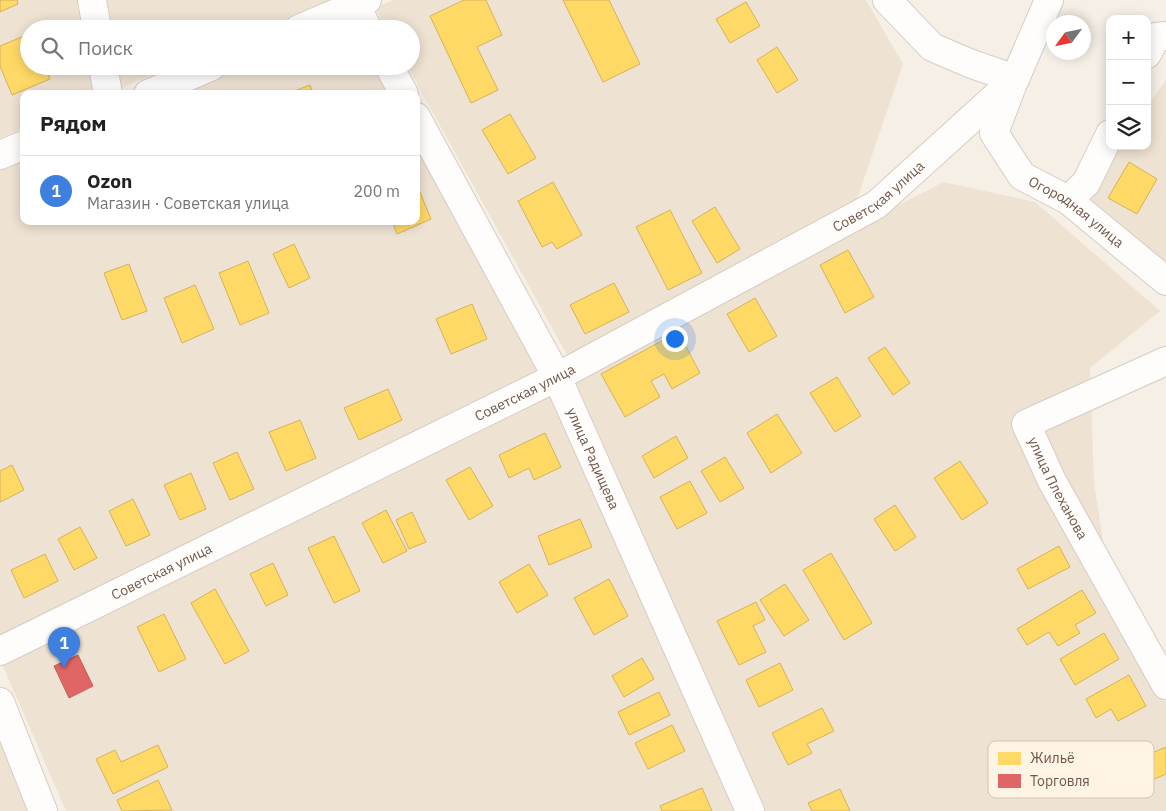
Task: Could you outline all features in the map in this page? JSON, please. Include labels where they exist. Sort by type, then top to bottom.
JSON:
[{"type":"street","points":[[92,0],[95,20]]},
{"type":"street","points":[[887,0],[932,47],[969,63],[1015,79],[1047,2]]},
{"type":"street","points":[[318,20],[357,2],[364,20]]},
{"type":"street","points":[[1151,46],[1156,37],[1166,36]]},
{"type":"street","points":[[105,75],[107,90]]},
{"type":"street","points":[[157,90],[191,75]]},
{"type":"street","points":[[394,75],[402,90]]},
{"type":"street","name":"Огородная улица","points":[[1015,79],[994,133],[1022,176],[1068,200],[1166,281]]},
{"type":"street","name":"Советская улица","points":[[0,651],[557,377],[876,205],[1015,79]]},
{"type":"street","name":"улица Радищева","points":[[420,124],[557,377],[750,811]]},
{"type":"street","points":[[1068,200],[1086,183],[1106,142]]},
{"type":"street","points":[[0,155],[20,147]]},
{"type":"street","name":"улица Плеханова","points":[[1166,361],[1026,424],[1052,480],[1166,685]]},
{"type":"street","points":[[0,702],[43,811]]},
{"type":"shaded area","points":[[0,0],[334,0],[286,20],[20,20],[20,75],[152,75],[116,90],[20,90],[20,130],[0,138]]},
{"type":"shaded area","points":[[393,0],[866,0],[903,64],[856,202],[571,362],[412,75],[420,75],[420,20],[382,20],[375,8]]},
{"type":"shaded area","points":[[223,75],[388,75],[396,90],[188,90]]},
{"type":"shaded area","points":[[1166,80],[1166,266],[1081,203],[1117,150],[1151,150],[1151,101]]},
{"type":"shaded area","points":[[420,136],[545,373],[0,637],[0,167],[20,159],[20,225],[420,225]]},
{"type":"shaded area","points":[[943,182],[1035,202],[1160,311],[1090,368],[1094,483],[1114,614],[1166,703],[1166,811],[765,811],[570,377]]},
{"type":"shaded area","points":[[554,393],[738,811],[66,811],[3,666]]},
{"type":"shaded area","points":[[0,742],[28,811],[0,811]]},
{"type":"building: Жильё","points":[[0,0],[17,0],[18,4],[0,12]]},
{"type":"building: Жильё","points":[[464,0],[486,0],[502,35],[477,47],[498,90],[471,103],[430,16]]},
{"type":"building: Жильё","points":[[563,0],[609,0],[640,64],[603,82]]},
{"type":"building: Жильё","points":[[746,2],[760,26],[730,43],[716,19]]},
{"type":"building: Жильё","points":[[20,38],[20,75],[48,75],[50,79],[20,90],[12,95],[0,66],[0,46]]},
{"type":"building: Жильё","points":[[777,47],[798,80],[777,93],[757,60]]},
{"type":"building: Жильё","points":[[310,85],[312,90],[297,90]]},
{"type":"building: Жильё","points":[[510,114],[536,158],[508,174],[482,130]]},
{"type":"building: Жильё","points":[[1129,162],[1157,179],[1137,214],[1108,198]]},
{"type":"building: Жильё","points":[[553,182],[582,235],[557,249],[552,242],[542,247],[518,201]]},
{"type":"building: Жильё","points":[[420,192],[431,219],[420,224]]},
{"type":"building: Жильё","points":[[715,207],[740,249],[717,263],[692,221]]},
{"type":"building: Жильё","points":[[670,210],[702,273],[668,290],[636,227]]},
{"type":"building: Жильё","points":[[394,225],[417,225],[397,234]]},
{"type":"building: Жильё","points":[[294,244],[310,278],[289,288],[273,254]]},
{"type":"building: Жильё","points":[[848,250],[874,297],[845,313],[820,265]]},
{"type":"building: Жильё","points":[[248,261],[269,313],[240,325],[219,273]]},
{"type":"building: Жильё","points":[[129,264],[147,311],[122,320],[104,273]]},
{"type":"building: Жильё","points":[[614,283],[629,312],[585,334],[570,305]]},
{"type":"building: Жильё","points":[[195,285],[214,329],[182,343],[164,298]]},
{"type":"building: Жильё","points":[[755,298],[777,336],[749,352],[727,314]]},
{"type":"building: Жильё","points":[[472,304],[487,339],[451,354],[436,319]]},
{"type":"building: Жильё","points":[[678,332],[700,373],[672,389],[664,374],[651,381],[660,397],[625,417],[601,374]]},
{"type":"building: Жильё","points":[[885,347],[910,383],[893,395],[868,358]]},
{"type":"building: Жильё","points":[[837,377],[861,416],[835,432],[810,393]]},
{"type":"building: Жильё","points":[[388,389],[402,420],[359,440],[344,408]]},
{"type":"building: Жильё","points":[[777,414],[802,453],[771,473],[747,433]]},
{"type":"building: Жильё","points":[[300,420],[316,458],[286,471],[269,432]]},
{"type":"building: Жильё","points":[[545,433],[561,467],[534,480],[529,468],[509,478],[499,455]]},
{"type":"building: Жильё","points":[[676,436],[688,458],[654,478],[642,456]]},
{"type":"building: Жильё","points":[[237,452],[254,489],[230,500],[213,463]]},
{"type":"building: Жильё","points":[[725,457],[744,488],[720,502],[701,471]]},
{"type":"building: Жильё","points":[[960,461],[988,503],[962,520],[934,478]]},
{"type":"building: Жильё","points":[[12,465],[24,490],[0,502],[0,471]]},
{"type":"building: Жильё","points":[[470,467],[493,506],[469,520],[446,480]]},
{"type":"building: Жильё","points":[[191,473],[206,509],[180,520],[164,485]]},
{"type":"building: Жильё","points":[[690,481],[707,513],[677,529],[660,497]]},
{"type":"building: Жильё","points":[[133,499],[150,535],[126,546],[109,511]]},
{"type":"building: Жильё","points":[[895,505],[916,537],[895,551],[874,519]]},
{"type":"building: Жильё","points":[[386,510],[407,551],[383,563],[362,523]]},
{"type":"building: Жильё","points":[[412,512],[426,542],[409,549],[396,520]]},
{"type":"building: Жильё","points":[[580,519],[592,547],[549,565],[538,536]]},
{"type":"building: Жильё","points":[[80,527],[97,558],[74,570],[58,539]]},
{"type":"building: Жильё","points":[[334,536],[360,591],[334,603],[308,548]]},
{"type":"building: Жильё","points":[[1059,546],[1070,567],[1028,589],[1017,569]]},
{"type":"building: Жильё","points":[[831,553],[872,623],[844,640],[803,570]]},
{"type":"building: Жильё","points":[[45,554],[58,581],[24,598],[11,570]]},
{"type":"building: Жильё","points":[[273,563],[288,595],[266,606],[250,574]]},
{"type":"building: Жильё","points":[[529,564],[548,595],[517,613],[499,582]]},
{"type":"building: Жильё","points":[[609,579],[628,616],[594,635],[574,598]]},
{"type":"building: Жильё","points":[[785,584],[809,620],[784,636],[760,600]]},
{"type":"building: Жильё","points":[[215,589],[249,651],[225,664],[191,603]]},
{"type":"building: Жильё","points":[[1082,590],[1096,613],[1075,625],[1080,633],[1058,646],[1049,632],[1027,645],[1017,629]]},
{"type":"building: Жильё","points":[[756,602],[765,620],[753,626],[766,652],[739,665],[717,621]]},
{"type":"building: Жильё","points":[[164,614],[186,659],[159,672],[137,627]]},
{"type":"building: Жильё","points":[[1104,633],[1119,659],[1075,685],[1060,659]]},
{"type":"building: Жильё","points":[[642,658],[654,679],[624,697],[612,676]]},
{"type":"building: Жильё","points":[[780,663],[793,690],[759,707],[746,680]]},
{"type":"building: Жильё","points":[[1129,675],[1146,706],[1118,721],[1111,709],[1096,718],[1086,699]]},
{"type":"building: Жильё","points":[[659,692],[670,715],[629,735],[618,712]]},
{"type":"building: Жильё","points":[[822,708],[834,731],[807,744],[812,753],[788,765],[772,733]]},
{"type":"building: Жильё","points":[[672,725],[685,751],[648,769],[635,743]]},
{"type":"building: Жильё","points":[[158,745],[168,767],[113,794],[96,759],[115,750],[121,762]]},
{"type":"building: Жильё","points":[[1166,747],[1166,774],[1154,779],[1154,752]]},
{"type":"building: Жильё","points":[[158,780],[172,810],[122,811],[117,800]]},
{"type":"building: Жильё","points":[[702,788],[712,811],[662,811],[660,806]]},
{"type":"building: Жильё","points":[[840,789],[850,811],[812,811],[808,803]]},
{"type":"building: Торговля","points":[[78,655],[93,686],[69,698],[54,666]]},
{"type":"place","name":"Ozon","points":[[64,668]]}]
